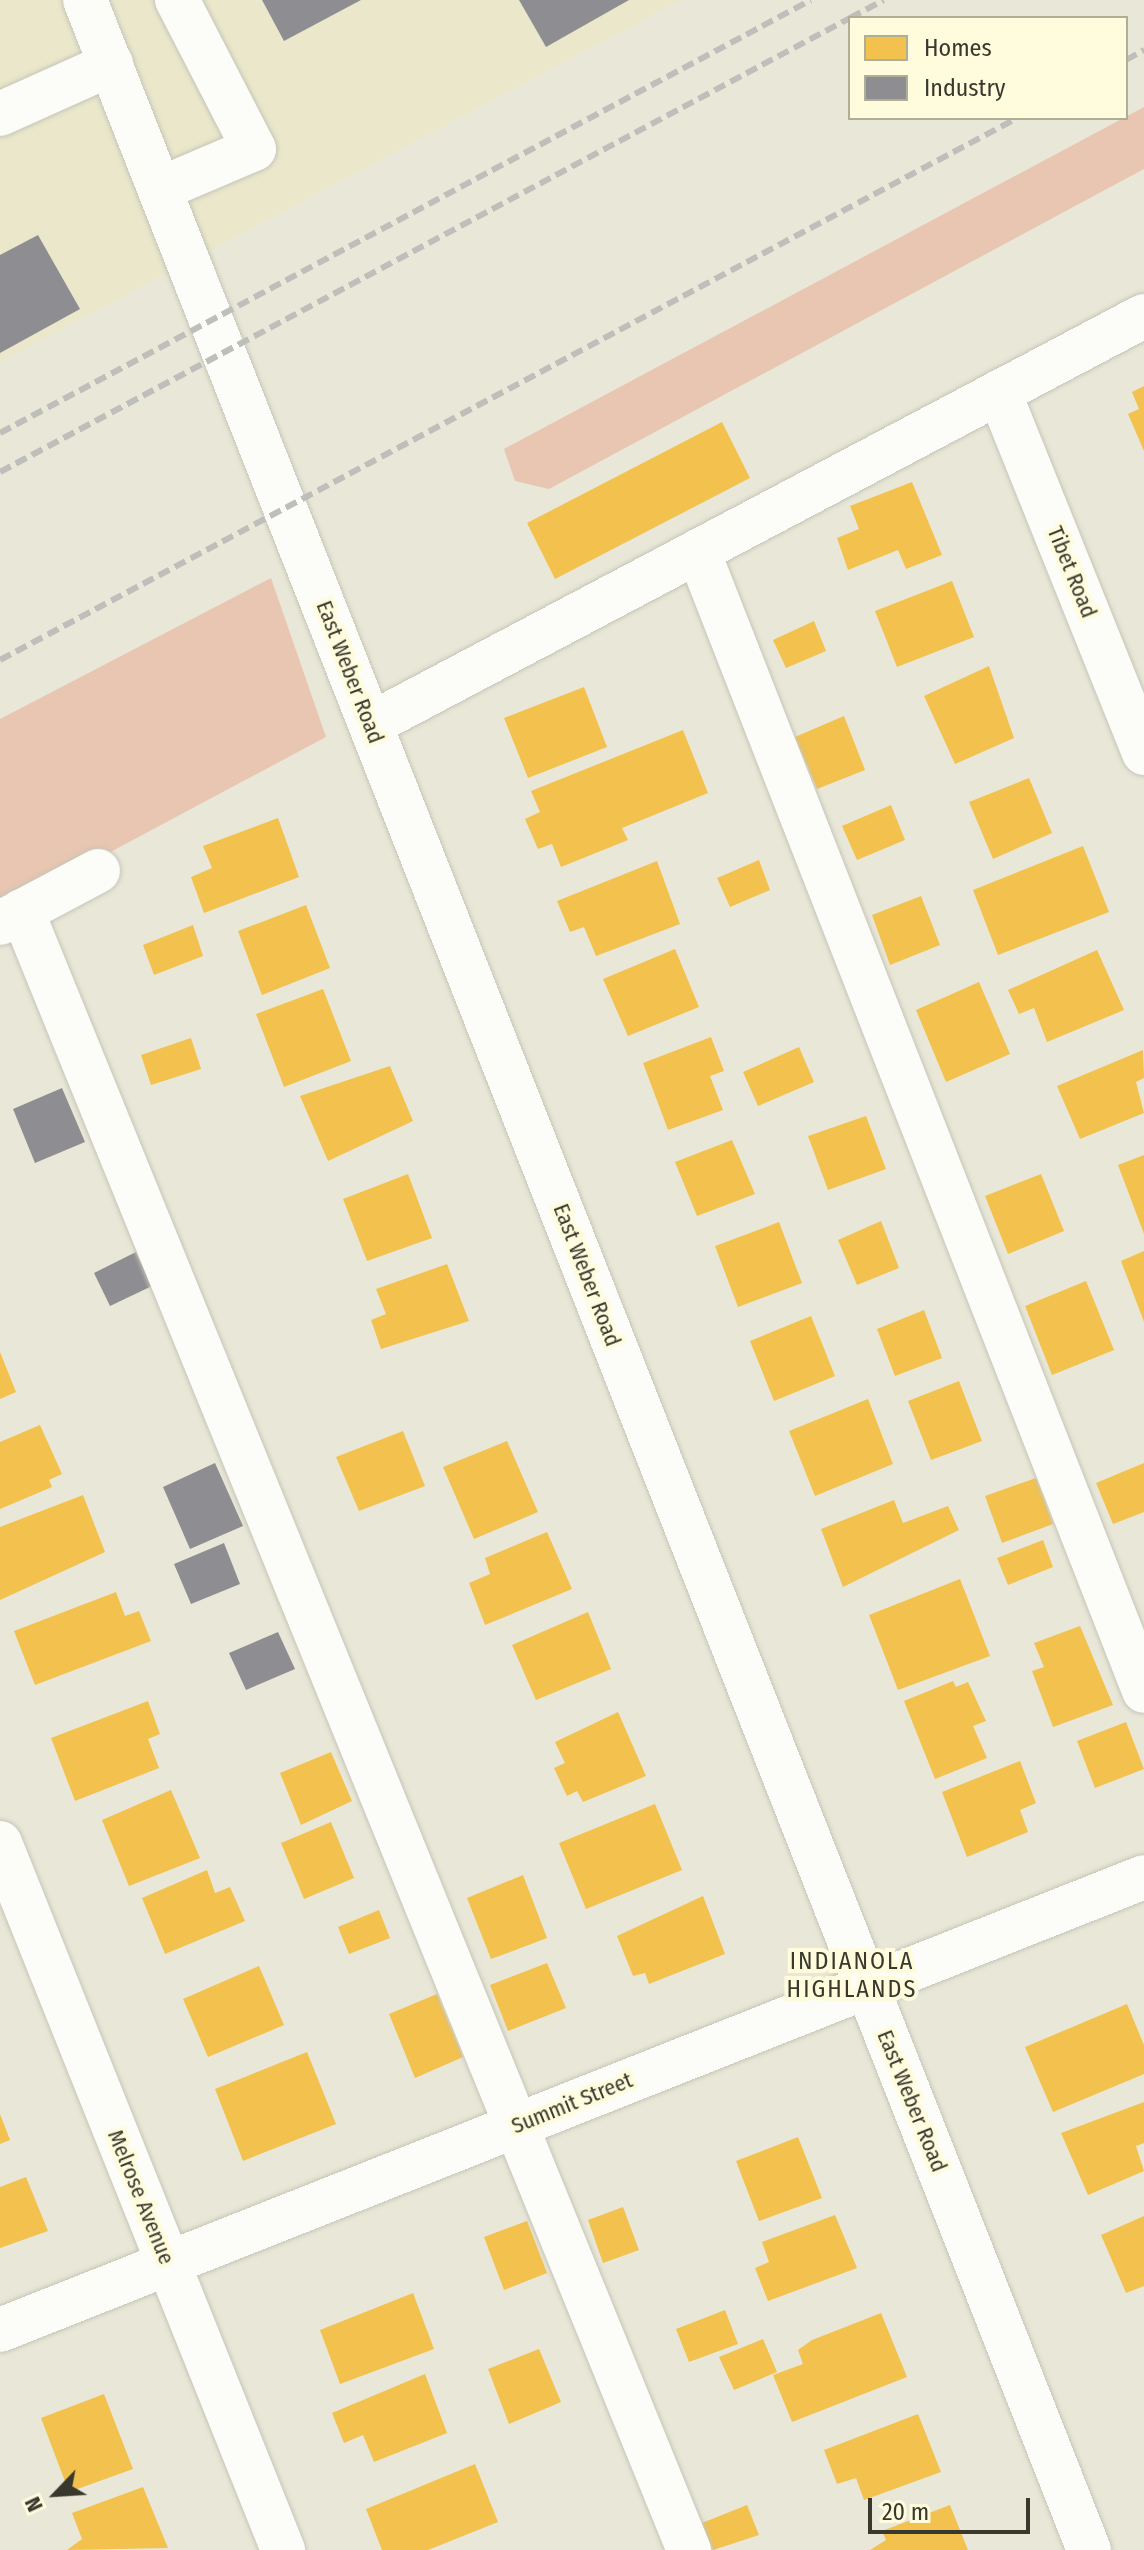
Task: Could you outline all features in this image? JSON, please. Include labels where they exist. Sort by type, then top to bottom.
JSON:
[{"type":"street","name":"East Weber Road","points":[[85,0],[1089,2550]]},
{"type":"street","points":[[160,189],[254,149],[177,0]]},
{"type":"street","points":[[0,114],[111,64]]},
{"type":"street","points":[[371,724],[1144,316]]},
{"type":"street","name":"Tibet Road","points":[[999,392],[1144,753]]},
{"type":"street","points":[[698,551],[1144,1691]]},
{"type":"street","points":[[98,871],[11,917],[516,2125],[689,2550]]},
{"type":"street","name":"Melrose Avenue","points":[[0,1843],[283,2550]]},
{"type":"street","name":"Summit Street","points":[[0,2330],[1144,1877]]},
{"type":"shaded area","points":[[0,0],[681,0],[0,362]]},
{"type":"shaded area","points":[[1144,107],[1144,169],[549,489],[515,481],[504,449],[1120,120],[1128,120],[1128,116]]},
{"type":"shaded area","points":[[271,578],[326,737],[0,911],[0,719]]},
{"type":"building: Homes","points":[[1144,386],[1144,451],[1128,414],[1139,409],[1132,392]]},
{"type":"building: Homes","points":[[722,422],[750,478],[555,579],[527,523]]},
{"type":"building: Homes","points":[[912,482],[942,555],[906,569],[898,550],[848,570],[837,538],[859,529],[850,506]]},
{"type":"building: Homes","points":[[952,581],[974,637],[897,667],[875,611]]},
{"type":"building: Homes","points":[[814,621],[826,651],[786,668],[773,640]]},
{"type":"building: Homes","points":[[989,666],[1014,738],[955,764],[924,696]]},
{"type":"building: Homes","points":[[584,687],[607,747],[528,778],[504,718]]},
{"type":"building: Homes","points":[[844,716],[865,770],[817,789],[795,737]]},
{"type":"building: Homes","points":[[683,730],[708,793],[622,828],[628,840],[561,867],[552,844],[538,849],[525,819],[540,812],[531,791]]},
{"type":"building: Homes","points":[[1029,778],[1052,833],[993,859],[969,802]]},
{"type":"building: Homes","points":[[891,805],[905,840],[857,860],[842,826]]},
{"type":"building: Homes","points":[[278,818],[299,877],[204,913],[191,877],[212,868],[203,846]]},
{"type":"building: Homes","points":[[1083,846],[1109,912],[998,955],[973,890]]},
{"type":"building: Homes","points":[[759,860],[770,890],[730,907],[717,878]]},
{"type":"building: Homes","points":[[657,861],[680,924],[596,956],[584,927],[570,932],[557,901]]},
{"type":"building: Homes","points":[[921,896],[940,945],[890,965],[872,915]]},
{"type":"building: Homes","points":[[306,905],[330,968],[262,995],[238,931]]},
{"type":"building: Homes","points":[[193,925],[203,956],[154,975],[143,945]]},
{"type":"building: Homes","points":[[675,949],[699,1007],[628,1036],[603,979]]},
{"type":"building: Homes","points":[[1097,950],[1124,1010],[1047,1042],[1034,1008],[1019,1014],[1008,990]]},
{"type":"building: Homes","points":[[979,982],[1010,1054],[946,1082],[916,1010]]},
{"type":"building: Homes","points":[[323,989],[351,1061],[284,1087],[256,1014]]},
{"type":"building: Homes","points":[[711,1037],[724,1071],[710,1076],[723,1110],[668,1130],[643,1063]]},
{"type":"building: Homes","points":[[191,1038],[201,1069],[151,1085],[141,1055]]},
{"type":"building: Homes","points":[[799,1047],[814,1082],[758,1106],[743,1072]]},
{"type":"building: Homes","points":[[1143,1050],[1144,1078],[1136,1082],[1144,1113],[1080,1139],[1057,1086]]},
{"type":"building: Homes","points":[[390,1066],[413,1121],[328,1161],[300,1096]]},
{"type":"building: Homes","points":[[866,1116],[886,1169],[828,1190],[808,1136]]},
{"type":"building: Homes","points":[[732,1140],[755,1194],[697,1216],[675,1162]]},
{"type":"building: Homes","points":[[1144,1155],[1144,1234],[1118,1165]]},
{"type":"building: Homes","points":[[408,1174],[432,1238],[367,1261],[343,1199]]},
{"type":"building: Homes","points":[[1041,1174],[1064,1231],[1008,1254],[985,1196]]},
{"type":"building: Homes","points":[[881,1221],[899,1268],[857,1285],[838,1240]]},
{"type":"building: Homes","points":[[779,1222],[802,1283],[738,1307],[715,1246]]},
{"type":"building: Homes","points":[[1144,1251],[1144,1322],[1121,1261]]},
{"type":"building: Homes","points":[[447,1264],[469,1321],[381,1349],[371,1320],[386,1314],[376,1289]]},
{"type":"building: Homes","points":[[1086,1281],[1114,1350],[1052,1375],[1025,1306]]},
{"type":"building: Homes","points":[[924,1310],[942,1358],[895,1376],[877,1329]]},
{"type":"building: Homes","points":[[811,1316],[835,1376],[774,1401],[750,1341]]},
{"type":"building: Homes","points":[[0,1352],[16,1392],[0,1399]]},
{"type":"building: Homes","points":[[959,1381],[982,1441],[931,1460],[908,1401]]},
{"type":"building: Homes","points":[[868,1399],[893,1464],[815,1496],[789,1431]]},
{"type":"building: Homes","points":[[40,1425],[62,1474],[49,1480],[52,1487],[0,1509],[0,1442]]},
{"type":"building: Homes","points":[[403,1431],[425,1486],[359,1511],[336,1457]]},
{"type":"building: Homes","points":[[507,1441],[538,1512],[474,1539],[443,1467]]},
{"type":"building: Homes","points":[[1144,1463],[1144,1512],[1113,1524],[1096,1483]]},
{"type":"building: Homes","points":[[1036,1478],[1053,1524],[1002,1543],[985,1496]]},
{"type":"building: Homes","points":[[83,1495],[105,1552],[0,1600],[0,1527]]},
{"type":"building: Homes","points":[[894,1500],[903,1523],[948,1506],[959,1530],[843,1587],[821,1529]]},
{"type":"building: Homes","points":[[547,1532],[572,1589],[485,1625],[469,1583],[490,1574],[485,1558]]},
{"type":"building: Homes","points":[[1043,1540],[1053,1567],[1008,1585],[997,1558]]},
{"type":"building: Homes","points":[[960,1579],[990,1656],[898,1690],[869,1615]]},
{"type":"building: Homes","points":[[116,1592],[125,1616],[139,1611],[151,1641],[35,1685],[14,1631]]},
{"type":"building: Homes","points":[[588,1612],[611,1669],[536,1700],[512,1645]]},
{"type":"building: Homes","points":[[1080,1626],[1113,1705],[1053,1727],[1032,1671],[1044,1667],[1034,1643]]},
{"type":"building: Homes","points":[[953,1681],[956,1687],[968,1682],[986,1721],[973,1726],[987,1758],[935,1779],[904,1701]]},
{"type":"building: Homes","points":[[148,1701],[160,1734],[148,1739],[159,1768],[75,1801],[51,1738]]},
{"type":"building: Homes","points":[[618,1712],[646,1776],[583,1802],[577,1791],[567,1796],[554,1768],[565,1763],[555,1742]]},
{"type":"building: Homes","points":[[1126,1722],[1144,1769],[1095,1788],[1077,1741]]},
{"type":"building: Homes","points":[[331,1752],[352,1801],[301,1825],[280,1773]]},
{"type":"building: Homes","points":[[1020,1761],[1036,1803],[1020,1810],[1028,1832],[967,1857],[942,1792]]},
{"type":"building: Homes","points":[[171,1790],[200,1858],[129,1886],[102,1820]]},
{"type":"building: Homes","points":[[655,1804],[682,1870],[586,1909],[559,1843]]},
{"type":"building: Homes","points":[[331,1822],[354,1878],[304,1899],[281,1843]]},
{"type":"building: Homes","points":[[207,1870],[215,1893],[230,1887],[245,1921],[165,1954],[142,1898]]},
{"type":"building: Homes","points":[[523,1875],[547,1938],[491,1959],[467,1898]]},
{"type":"building: Homes","points":[[703,1896],[725,1954],[649,1984],[645,1973],[633,1976],[617,1936]]},
{"type":"building: Homes","points":[[379,1910],[390,1938],[349,1954],[338,1927]]},
{"type":"building: Homes","points":[[547,1963],[566,2008],[508,2031],[490,1985]]},
{"type":"building: Homes","points":[[259,1966],[284,2025],[208,2057],[183,1999]]},
{"type":"building: Homes","points":[[437,1994],[463,2057],[415,2078],[389,2014]]},
{"type":"building: Homes","points":[[1127,2004],[1144,2045],[1144,2074],[1053,2112],[1025,2047]]},
{"type":"building: Homes","points":[[307,2052],[336,2124],[243,2161],[215,2089]]},
{"type":"building: Homes","points":[[1144,2102],[1144,2143],[1136,2146],[1144,2171],[1088,2195],[1061,2133]]},
{"type":"building: Homes","points":[[0,2114],[10,2140],[0,2144]]},
{"type":"building: Homes","points":[[798,2137],[822,2198],[759,2221],[736,2161]]},
{"type":"building: Homes","points":[[26,2177],[48,2231],[0,2248],[0,2187]]},
{"type":"building: Homes","points":[[623,2207],[639,2250],[603,2263],[588,2220]]},
{"type":"building: Homes","points":[[835,2215],[857,2268],[768,2301],[755,2268],[769,2262],[762,2242]]},
{"type":"building: Homes","points":[[1144,2216],[1144,2286],[1126,2293],[1101,2235]]},
{"type":"building: Homes","points":[[527,2221],[547,2273],[504,2290],[484,2237]]},
{"type":"building: Homes","points":[[413,2293],[434,2349],[340,2384],[320,2330]]},
{"type":"building: Homes","points":[[725,2310],[738,2344],[689,2362],[676,2329]]},
{"type":"building: Homes","points":[[881,2313],[907,2377],[792,2422],[773,2375],[803,2364],[798,2350],[812,2340]]},
{"type":"building: Homes","points":[[763,2339],[777,2372],[734,2390],[719,2357]]},
{"type":"building: Homes","points":[[539,2349],[561,2402],[509,2424],[488,2369]]},
{"type":"building: Homes","points":[[425,2374],[447,2433],[374,2462],[363,2435],[344,2443],[332,2413]]},
{"type":"building: Homes","points":[[104,2394],[133,2469],[69,2492],[41,2418]]},
{"type":"building: Homes","points":[[918,2414],[941,2472],[864,2500],[856,2478],[837,2484],[824,2450]]},
{"type":"building: Homes","points":[[475,2464],[498,2522],[428,2550],[382,2550],[366,2509]]},
{"type":"building: Homes","points":[[143,2487],[168,2548],[67,2550],[82,2539],[72,2513]]},
{"type":"building: Homes","points":[[747,2505],[759,2535],[713,2550],[702,2523]]},
{"type":"building: Homes","points":[[950,2505],[968,2550],[870,2550],[886,2540],[882,2531]]},
{"type":"building: Industry","points":[[262,0],[361,0],[284,41]]},
{"type":"building: Industry","points":[[519,0],[629,0],[546,47]]},
{"type":"building: Industry","points":[[38,235],[80,309],[0,353],[0,255]]},
{"type":"building: Industry","points":[[62,1088],[85,1142],[35,1163],[13,1109]]},
{"type":"building: Industry","points":[[136,1252],[152,1286],[110,1306],[94,1273]]},
{"type":"building: Industry","points":[[215,1463],[243,1526],[190,1549],[163,1487]]},
{"type":"building: Industry","points":[[224,1543],[240,1584],[191,1604],[174,1564]]},
{"type":"building: Industry","points":[[278,1632],[295,1669],[246,1690],[229,1653]]},
{"type":"railway","points":[[0,433],[811,0]]},
{"type":"railway","points":[[854,16],[884,0]]},
{"type":"railway","points":[[0,472],[848,19]]},
{"type":"railway","points":[[1128,59],[1144,50]]},
{"type":"railway","points":[[0,660],[1013,120]]},
{"type":"district","name":"INDIANOLA HIGHLANDS","points":[[852,1976]]}]
